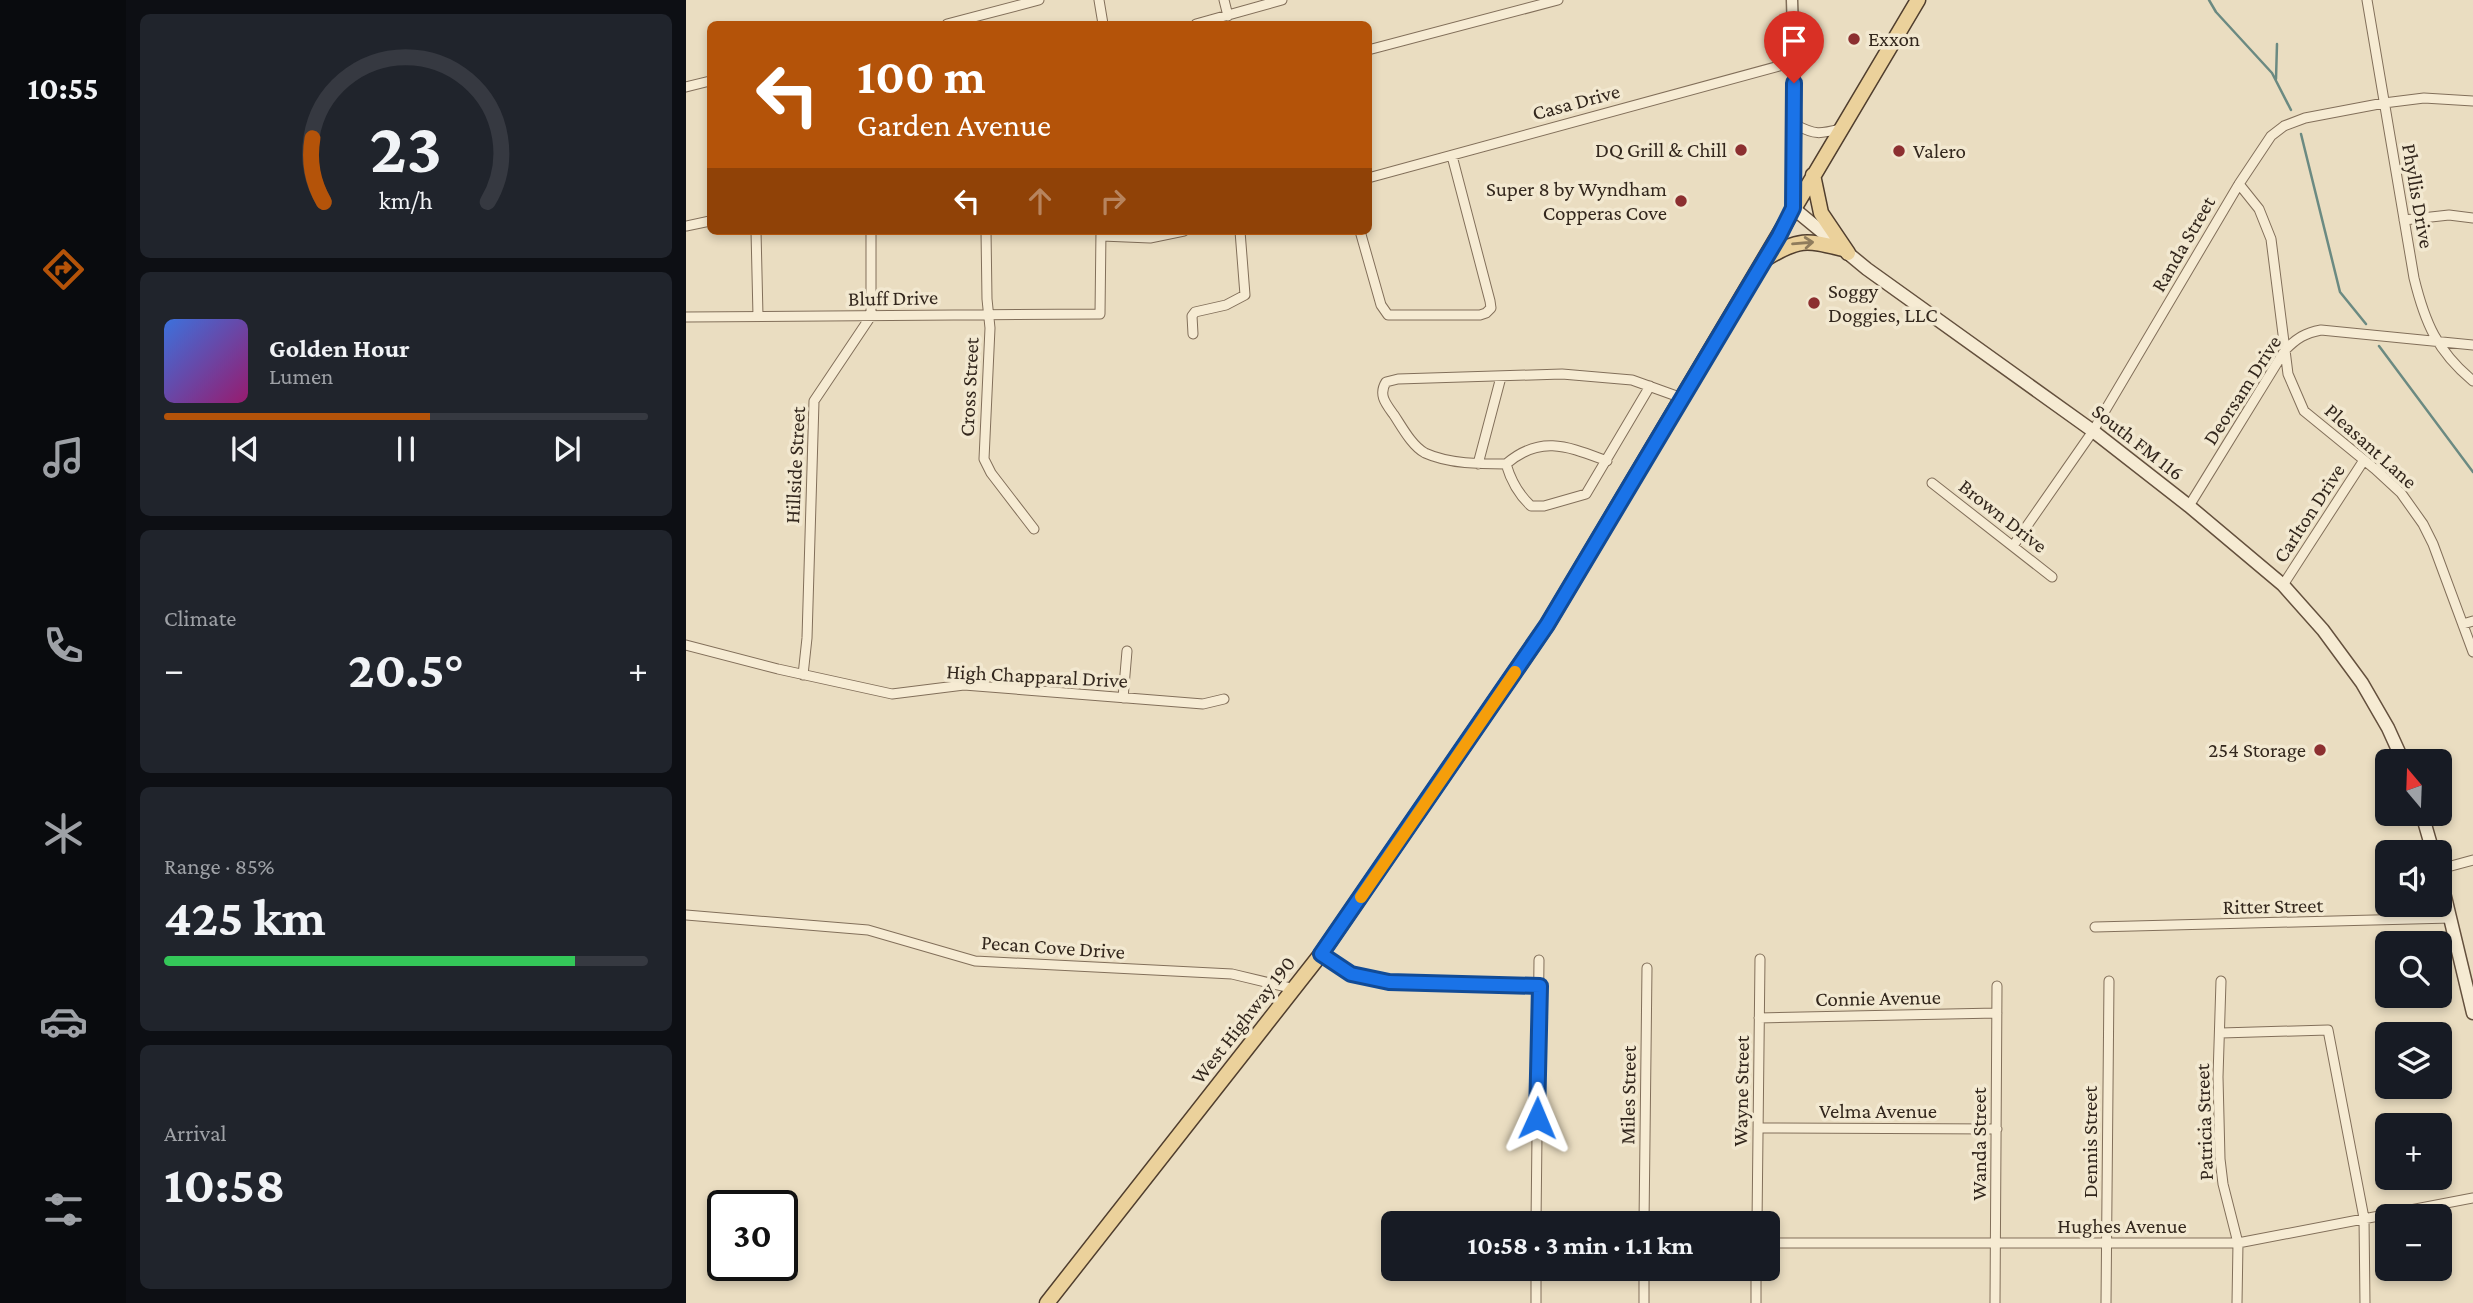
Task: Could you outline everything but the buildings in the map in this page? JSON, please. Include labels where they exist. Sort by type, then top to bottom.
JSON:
[{"type":"main road","name":"West Highway 190","points":[[1047,1303],[1321,954],[1547,625],[1918,0]]},
{"type":"main road","points":[[1812,175],[1821,213],[1845,251]]},
{"type":"main road","name":"South FM 116","points":[[1793,208],[1877,276],[2093,431],[2189,506],[2283,585],[2323,630],[2362,683],[2398,749]]},
{"type":"main road","points":[[1765,258],[1784,247],[1804,241],[1845,251]]},
{"type":"main road","points":[[2451,918],[2473,1013]]},
{"type":"street","points":[[958,21],[1039,0]]},
{"type":"street","points":[[1099,0],[1102,21]]},
{"type":"street","points":[[1224,0],[1228,16]]},
{"type":"street","points":[[1208,21],[1282,0]]},
{"type":"street","points":[[1372,49],[1558,0]]},
{"type":"street","points":[[1792,0],[1796,125],[1793,208]]},
{"type":"street","name":"Phyllis Drive","points":[[2367,0],[2413,278],[2420,304],[2436,342],[2454,365],[2473,381]]},
{"type":"street","name":"Casa Drive","points":[[1372,177],[1794,62]]},
{"type":"street","points":[[686,87],[707,82]]},
{"type":"street","name":"Randa Street","points":[[2013,546],[2093,431],[2239,184],[2271,136],[2284,126],[2305,118],[2384,103],[2424,98],[2473,101]]},
{"type":"street","points":[[1796,125],[1811,133],[1820,134],[1840,129]]},
{"type":"street","points":[[1361,235],[1381,305],[1388,315],[1486,313],[1491,308],[1490,301],[1452,156]]},
{"type":"street","name":"Pleasant Lane","points":[[2239,184],[2259,209],[2271,239],[2288,374],[2304,411],[2401,493],[2423,524],[2473,652]]},
{"type":"street","points":[[2404,220],[2449,215],[2473,218]]},
{"type":"street","points":[[686,226],[707,222]]},
{"type":"street","points":[[756,235],[758,316]]},
{"type":"street","points":[[871,235],[871,316]]},
{"type":"street","name":"Cross Street","points":[[986,235],[990,328],[984,459],[991,473],[1034,529]]},
{"type":"street","name":"Bluff Drive","points":[[686,317],[1100,314],[1101,235]]},
{"type":"street","points":[[1113,235],[1150,238],[1165,235]]},
{"type":"street","points":[[1193,334],[1192,316],[1195,312],[1226,305],[1245,295],[1240,235]]},
{"type":"street","name":"Hillside Street","points":[[803,675],[814,401],[871,316]]},
{"type":"street","name":"Deorsam Drive","points":[[2189,506],[2285,350],[2296,338],[2322,330],[2473,345]]},
{"type":"street","points":[[1608,461],[1564,446],[1534,446],[1506,464],[1478,464],[1425,452],[1415,444],[1384,402],[1382,389],[1386,382],[1398,379],[1562,374],[1632,380],[1682,398]]},
{"type":"street","points":[[1478,464],[1501,377]]},
{"type":"street","points":[[1506,464],[1511,480],[1531,506],[1544,506],[1586,494],[1608,461],[1650,386]]},
{"type":"street","name":"Carlton Drive","points":[[2283,585],[2364,460]]},
{"type":"street","name":"Brown Drive","points":[[1932,483],[2052,577]]},
{"type":"street","points":[[2463,624],[2473,621]]},
{"type":"street","name":"High Chapparal Drive","points":[[686,645],[803,675],[892,694],[964,685],[1203,704],[1224,699]]},
{"type":"street","points":[[1123,698],[1128,651]]},
{"type":"street","points":[[2452,866],[2473,860]]},
{"type":"street","name":"Pecan Cove Drive","points":[[686,915],[868,930],[975,961],[1232,974],[1295,989]]},
{"type":"street","name":"Ritter Street","points":[[2095,927],[2451,918]]},
{"type":"street","points":[[1321,954],[1351,974],[1389,982],[1540,986]]},
{"type":"street","points":[[1535,1211],[1539,960]]},
{"type":"street","name":"Wayne Street","points":[[1757,1211],[1760,960]]},
{"type":"street","name":"Miles Street","points":[[1644,1211],[1647,968]]},
{"type":"street","name":"Dennis Street","points":[[2106,1303],[2109,981]]},
{"type":"street","name":"Patricia Street","points":[[2221,981],[2218,1077],[2220,1159],[2222,1184],[2238,1243],[2237,1303]]},
{"type":"street","name":"Wanda Street","points":[[1995,1303],[1997,986]]},
{"type":"street","name":"Connie Avenue","points":[[1759,1018],[1997,1013]]},
{"type":"street","points":[[2221,1033],[2328,1030],[2364,1218],[2365,1303]]},
{"type":"street","name":"Velma Avenue","points":[[1758,1128],[1997,1129]]},
{"type":"street","name":"Hughes Avenue","points":[[1780,1243],[2238,1243],[2473,1198]]},
{"type":"street","points":[[1536,1281],[1536,1303]]},
{"type":"street","points":[[1644,1281],[1644,1303]]},
{"type":"street","points":[[1756,1281],[1756,1303]]},
{"type":"waterway","points":[[2209,0],[2216,12],[2272,73],[2291,110]]},
{"type":"waterway","points":[[2276,79],[2277,44]]},
{"type":"waterway","points":[[2301,134],[2340,292],[2366,324]]},
{"type":"waterway","points":[[2379,346],[2473,472]]},
{"type":"slow traffic","points":[[1361,897],[1515,672]]},
{"type":"place","name":"Exxon","points":[[1854,39]]},
{"type":"place","name":"DQ Grill & Chill","points":[[1741,150]]},
{"type":"place","name":"Valero","points":[[1899,151]]},
{"type":"place","name":"Super 8 by Wyndham Copperas Cove","points":[[1681,201]]},
{"type":"place","name":"Soggy Doggies, LLC","points":[[1814,303]]},
{"type":"place","name":"254 Storage","points":[[2320,750]]},
{"type":"route","points":[[1537,1118],[1540,986],[1389,982],[1351,974],[1321,954],[1547,625],[1779,236],[1793,208],[1796,125],[1794,83]]}]
